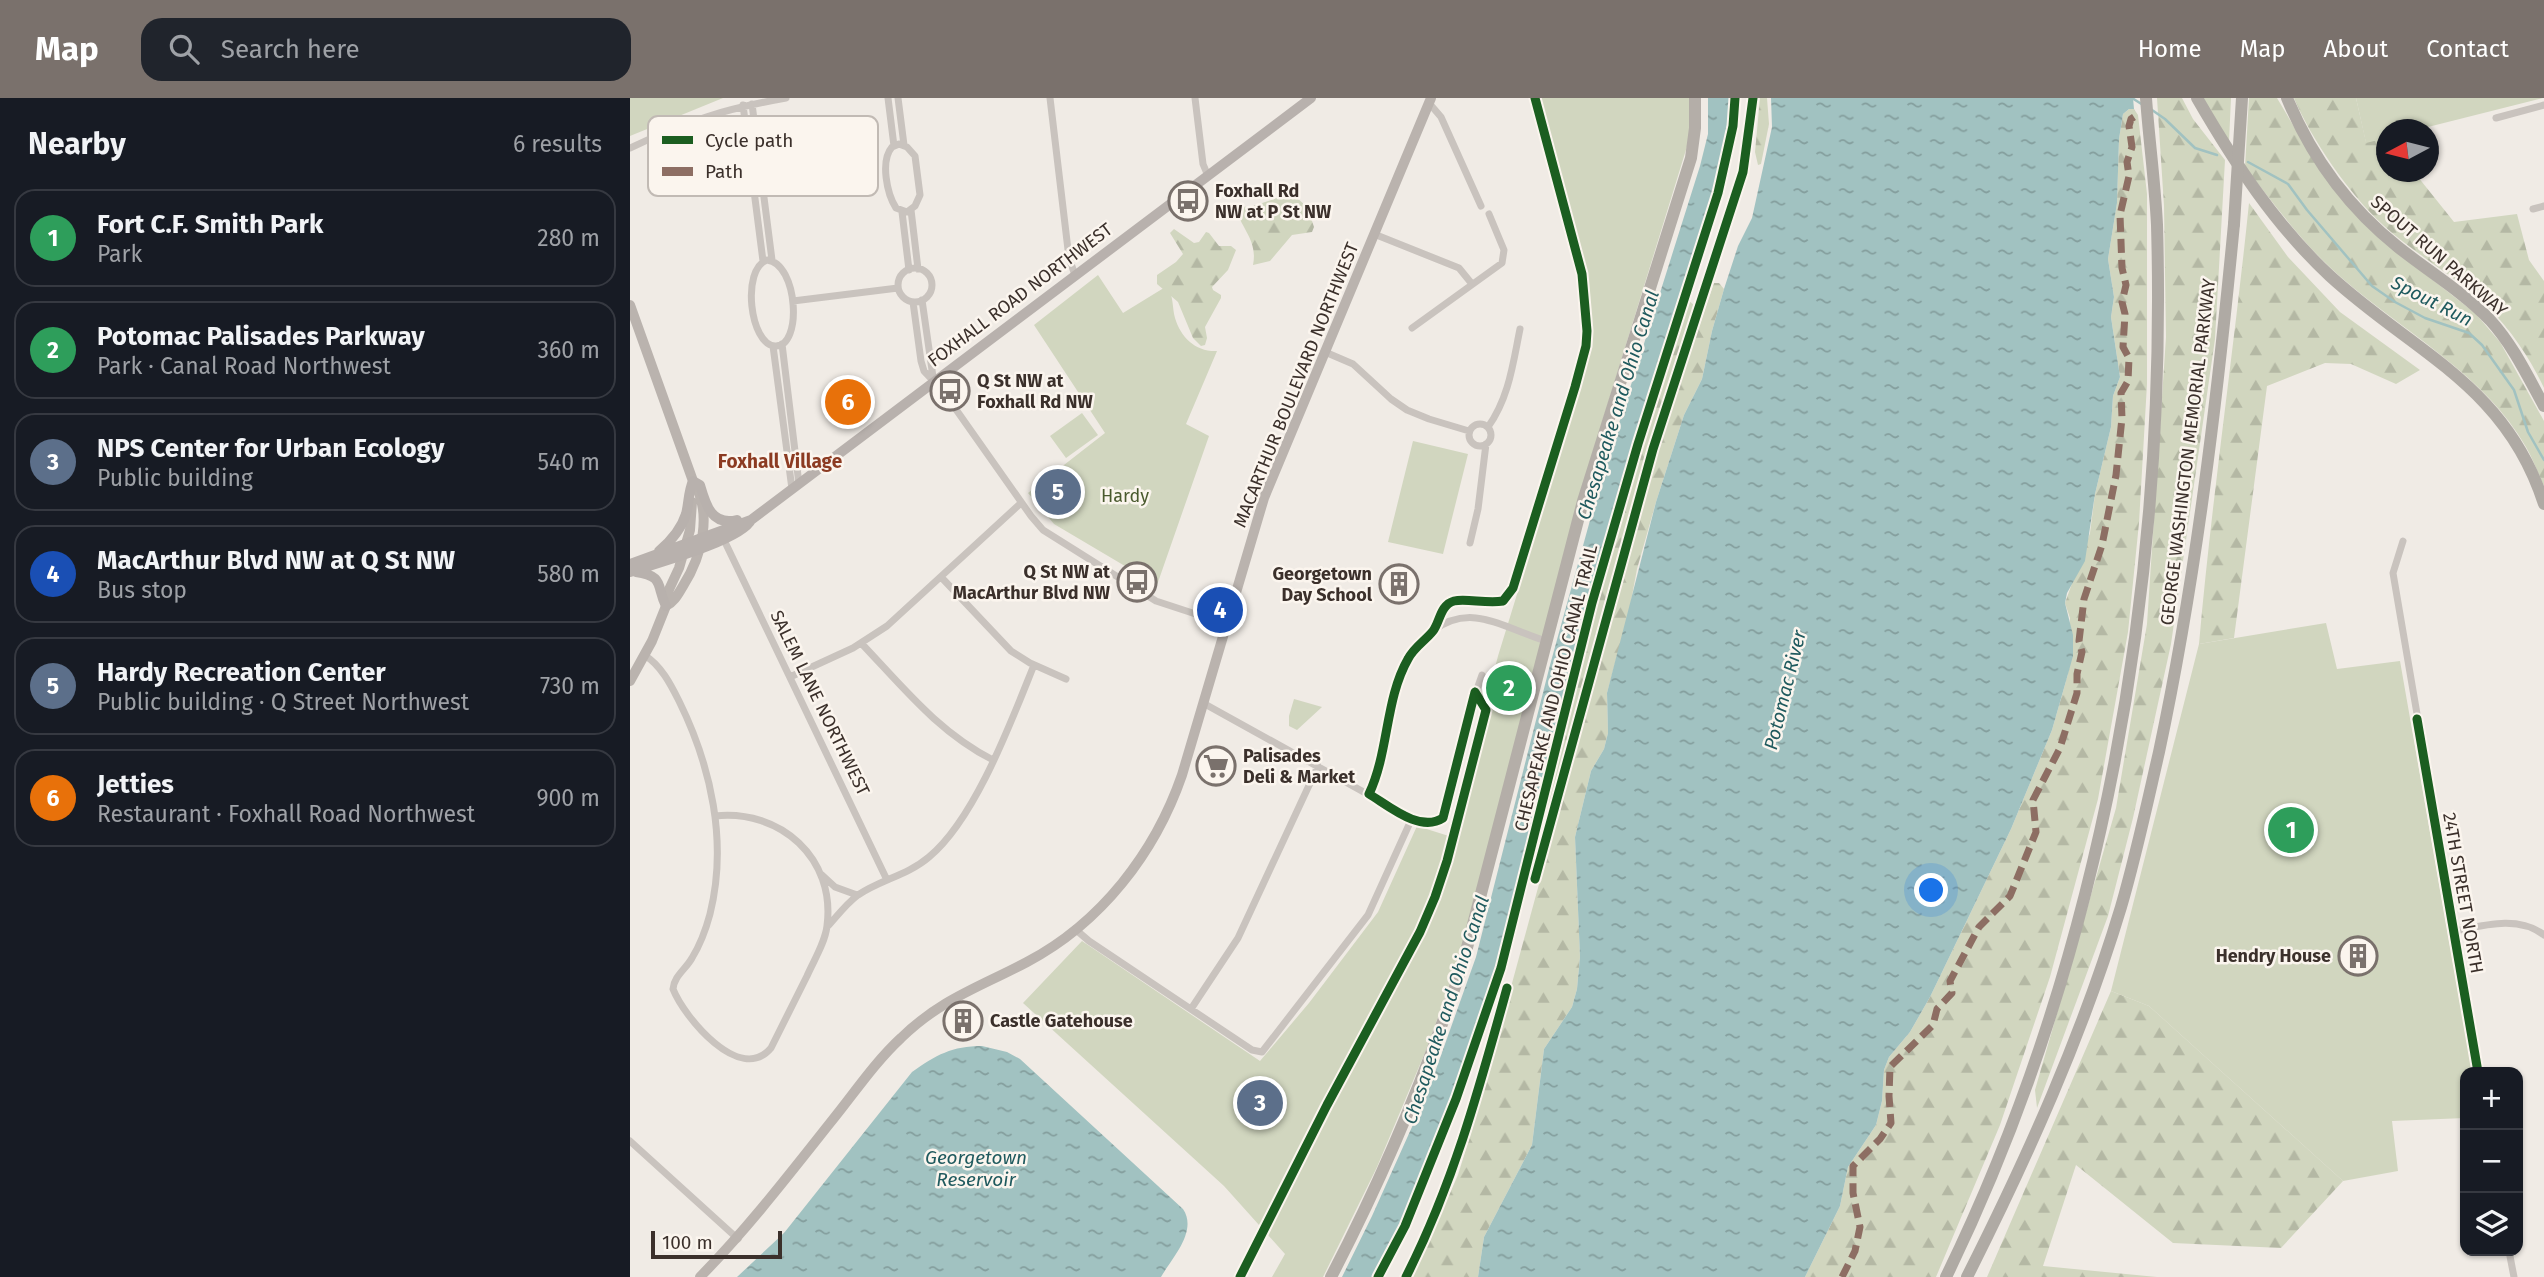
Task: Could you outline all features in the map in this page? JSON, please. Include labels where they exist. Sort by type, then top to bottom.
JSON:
[{"type":"highway","points":[[1331,1277],[1399,1130],[1457,981],[1598,450],[1690,158],[1695,128],[1695,98]]},
{"type":"highway","name":"GEORGE WASHINGTON MEMORIAL PARKWAY","points":[[1946,1277],[2000,1158],[2031,1076],[2100,834],[2119,738],[2138,622],[2158,367],[2157,223],[2146,98]]},
{"type":"highway","points":[[2197,98],[2245,176],[2281,223],[2311,256],[2352,295],[2449,369],[2489,406],[2521,450],[2544,503]]},
{"type":"highway","name":"GEORGE WASHINGTON MEMORIAL PARKWAY","points":[[1967,1277],[2018,1176],[2071,1053],[2121,907],[2137,842],[2178,665],[2202,513],[2219,379],[2234,224],[2242,98]]},
{"type":"highway","name":"SPOUT RUN PARKWAY","points":[[2287,98],[2313,150],[2346,195],[2383,234],[2490,320],[2517,356],[2544,406]]},
{"type":"main road","name":"FOXHALL ROAD NORTHWEST","points":[[631,569],[702,543],[751,520],[1311,98]]},
{"type":"main road","name":"MACARTHUR BOULEVARD NORTHWEST","points":[[700,1277],[738,1239],[873,1068],[909,1029],[951,999],[1033,959],[1075,929],[1117,889],[1142,857],[1179,783],[1264,498],[1430,101]]},
{"type":"main road","points":[[630,305],[702,504],[702,543],[693,569],[674,602],[666,606]]},
{"type":"main road","points":[[693,481],[700,485],[707,509],[716,518],[722,522],[751,520]]},
{"type":"main road","points":[[630,681],[666,606],[666,596],[686,548],[690,530],[693,481]]},
{"type":"main road","points":[[655,555],[677,533],[687,513],[688,492],[693,481]]},
{"type":"main road","name":"FOXHALL ROAD NORTHWEST","points":[[702,543],[724,540],[748,527],[751,520]]},
{"type":"main road","name":"FOXHALL ROAD NORTHWEST","points":[[631,569],[655,555],[686,548]]},
{"type":"main road","points":[[631,569],[648,574],[658,581],[666,606]]},
{"type":"street","points":[[708,116],[786,98]]},
{"type":"street","points":[[888,98],[894,146]]},
{"type":"street","points":[[898,98],[904,145],[915,156],[920,194],[919,201],[906,211]]},
{"type":"street","points":[[1050,98],[1069,256],[1075,275]]},
{"type":"street","points":[[1195,98],[1203,163],[1208,176]]},
{"type":"street","points":[[1430,101],[1441,117],[1481,206]]},
{"type":"street","points":[[752,104],[754,116]]},
{"type":"street","points":[[2496,118],[2544,105]]},
{"type":"street","points":[[743,106],[744,116]]},
{"type":"street","points":[[630,148],[648,140]]},
{"type":"street","points":[[904,145],[894,146],[887,152],[886,160],[890,197],[896,208],[906,211]]},
{"type":"street","points":[[754,196],[762,261]]},
{"type":"street","points":[[764,196],[772,260],[784,270],[793,301],[791,332],[782,344],[773,346]]},
{"type":"street","points":[[2533,209],[2544,206]]},
{"type":"street","points":[[906,211],[918,268],[929,276],[932,283],[931,291],[917,301]]},
{"type":"street","points":[[906,211],[909,270]]},
{"type":"street","points":[[1412,328],[1502,263],[1504,250],[1489,214]]},
{"type":"street","points":[[1374,234],[1459,268],[1472,284]]},
{"type":"street","points":[[772,260],[762,261],[755,268],[752,305],[756,325],[762,337],[773,346],[796,486]]},
{"type":"street","points":[[917,301],[902,296],[898,288],[899,278],[909,270],[918,268]]},
{"type":"street","points":[[793,301],[898,288]]},
{"type":"street","points":[[917,301],[935,381],[1031,516],[1051,536],[1149,597],[1169,607],[1226,624]]},
{"type":"street","points":[[1488,427],[1505,398],[1520,329]]},
{"type":"street","points":[[782,344],[796,486]]},
{"type":"street","points":[[1325,352],[1353,364],[1407,410],[1469,430]]},
{"type":"street","points":[[1469,430],[1479,423],[1488,427],[1491,436],[1486,444],[1478,509],[1470,543]]},
{"type":"street","points":[[1469,430],[1469,437],[1474,444],[1486,444]]},
{"type":"street","points":[[790,677],[862,643],[896,619],[1021,503]]},
{"type":"street","name":"SALEM LANE NORTHWEST","points":[[724,540],[887,880]]},
{"type":"street","name":"24TH STREET NORTH","points":[[2403,541],[2393,573],[2478,1067]]},
{"type":"street","points":[[942,578],[997,639],[1034,666],[1066,679]]},
{"type":"street","points":[[1369,794],[1402,670],[1412,652],[1423,640],[1450,620],[1468,616],[1546,641]]},
{"type":"street","points":[[862,643],[933,720],[962,743],[993,760]]},
{"type":"street","points":[[644,655],[662,672],[692,730],[705,765],[715,816],[716,867],[713,902],[696,951],[674,982],[673,989],[698,1025],[732,1056],[747,1060],[761,1057],[769,1050],[778,1034],[817,954],[827,927],[828,910],[821,874]]},
{"type":"street","points":[[827,927],[858,895],[918,865],[942,845],[966,813],[993,760],[1034,666]]},
{"type":"street","points":[[1203,703],[1412,818],[1434,823],[1443,818],[1446,812],[1470,709],[1482,675]]},
{"type":"street","points":[[1191,1009],[1238,939],[1318,766]]},
{"type":"street","points":[[715,816],[750,817],[780,828],[800,844],[821,874],[835,887],[858,895]]},
{"type":"street","points":[[1075,929],[1254,1051],[1262,1052],[1368,915],[1412,818]]},
{"type":"street","points":[[2455,930],[2507,923],[2525,924],[2544,935]]},
{"type":"street","points":[[630,1141],[738,1239]]},
{"type":"street","points":[[2510,1256],[2514,1277]]},
{"type":"green space","points":[[630,98],[723,98],[679,116],[648,116],[648,129],[630,136]]},
{"type":"green space","points":[[1541,98],[1690,98],[1689,140],[1580,494],[1466,936],[1429,1043],[1377,1167],[1323,1277],[1272,1277],[1285,1254],[1224,1186],[1023,1003],[1082,941],[1260,1061],[1309,1003],[1378,912],[1417,826],[1452,837],[1498,656],[1554,474],[1591,335],[1586,276]]},
{"type":"green space","points":[[1760,98],[1767,98],[1769,124],[1761,164],[1758,165],[1755,152]]},
{"type":"green space","points":[[2157,98],[2182,98],[2193,119],[2225,160],[2215,339],[2171,644],[2133,818],[2108,916],[2037,1108],[2035,1090],[2116,808],[2147,624],[2166,337],[2164,206]]},
{"type":"green space","points":[[2203,98],[2231,98],[2229,142]]},
{"type":"green space","points":[[2249,98],[2277,98],[2316,164],[2397,252],[2475,313],[2500,342],[2544,421],[2544,486],[2526,447],[2489,398],[2442,356],[2329,267],[2245,167]]},
{"type":"green space","points":[[2294,98],[2356,98],[2366,142],[2376,140],[2376,182],[2422,182],[2454,222],[2517,214],[2529,260],[2544,281],[2544,388],[2520,346],[2489,308],[2370,213],[2321,148]]},
{"type":"green space","points":[[2356,98],[2543,98],[2439,124],[2439,119],[2376,119],[2376,140],[2366,143]]},
{"type":"green space","points":[[2134,109],[2138,115],[2147,194],[2147,384],[2139,523],[2128,632],[2098,799],[2050,977],[2000,1125],[1936,1277],[1805,1277],[1840,1206],[1848,1167],[1876,1125],[1882,1101],[1884,1070],[1889,1057],[1910,1032],[1930,997],[2011,829],[2052,730],[2068,674],[2070,618],[2065,603],[2090,533],[2095,494],[2111,427],[2113,396],[2120,377],[2111,317],[2114,297],[2108,259],[2117,203],[2119,139],[2123,114]]},
{"type":"green space","points":[[1286,195],[1298,199],[1305,206],[1314,227],[1312,232],[1292,235],[1270,261],[1253,265],[1251,241],[1235,206],[1250,207]]},
{"type":"green space","points":[[2249,203],[2288,257],[2340,312],[2420,370],[2396,384],[2351,364],[2325,363],[2267,386],[2234,638],[2199,644],[2210,533]]},
{"type":"green space","points":[[1174,229],[1194,243],[1199,242],[1206,232],[1209,233],[1219,246],[1231,246],[1236,250],[1228,270],[1212,287],[1221,298],[1205,327],[1207,338],[1205,345],[1201,346],[1193,338],[1178,302],[1157,284],[1157,275],[1183,254],[1170,233]]},
{"type":"green space","name":"Hardy","points":[[1098,275],[1123,313],[1167,286],[1181,332],[1196,346],[1217,351],[1186,424],[1209,436],[1157,585],[1054,524],[1028,493],[1105,433],[1034,325]]},
{"type":"green space","points":[[1714,283],[1719,283],[1724,289],[1702,379],[1684,415],[1637,569],[1629,612],[1607,693],[1608,733],[1604,749],[1591,771],[1575,837],[1580,957],[1577,989],[1572,1007],[1544,1049],[1532,1145],[1484,1237],[1478,1277],[1413,1277],[1458,1175],[1474,1123],[1638,520],[1670,412]]},
{"type":"green space","points":[[1689,301],[1694,305],[1694,311],[1604,604],[1540,838],[1563,736],[1619,525],[1686,303]]},
{"type":"green space","points":[[1082,413],[1098,435],[1066,458],[1050,436]]},
{"type":"green space","points":[[1413,441],[1468,454],[1443,554],[1388,542]]},
{"type":"green space","points":[[2326,623],[2337,669],[2400,661],[2471,1067],[2460,1067],[2460,1118],[2392,1121],[2398,1171],[2343,1181],[2149,1006],[2111,991],[2199,644]]},
{"type":"green space","points":[[1294,699],[1322,707],[1297,730],[1289,726]]},
{"type":"green space","points":[[2111,991],[2149,1006],[2343,1181],[2281,1248],[2173,1243],[2076,1165],[2043,1266],[2157,1277],[1987,1277]]},
{"type":"water","points":[[1708,98],[1730,98],[1724,152],[1715,191],[1633,444],[1588,606],[1488,1001],[1401,1225],[1374,1277],[1342,1277],[1429,1089],[1476,957],[1550,665],[1602,477],[1700,166],[1708,134]]},
{"type":"water","name":"Potomac River","points":[[1771,98],[2133,98],[2134,109],[2123,114],[2119,139],[2117,203],[2108,259],[2114,297],[2111,317],[2120,377],[2113,396],[2111,427],[2095,494],[2085,561],[2067,593],[2065,603],[2073,635],[2073,656],[2052,730],[2011,829],[1930,997],[1910,1032],[1889,1057],[1884,1070],[1882,1101],[1876,1125],[1848,1167],[1840,1206],[1805,1277],[1478,1277],[1484,1237],[1532,1145],[1544,1049],[1572,1007],[1577,989],[1580,957],[1575,837],[1591,771],[1604,749],[1608,733],[1607,693],[1656,502],[1684,415],[1702,379],[1712,331],[1738,246],[1752,218],[1772,127]]},
{"type":"water","name":"Georgetown Reservoir","points":[[982,1046],[1007,1052],[1020,1059],[1183,1209],[1187,1217],[1186,1235],[1161,1277],[737,1277],[784,1233],[912,1072],[945,1053]]},
{"type":"waterway","name":"Spout Run","points":[[2132,98],[2143,105]]},
{"type":"waterway","name":"Spout Run","points":[[2152,110],[2195,148],[2217,155]]},
{"type":"waterway","name":"Spout Run","points":[[2248,162],[2288,184],[2372,286],[2425,318],[2469,333],[2482,345],[2514,390],[2528,432],[2544,460]]},
{"type":"marked path","points":[[1842,1277],[1855,1251],[1860,1227],[1853,1193],[1853,1166],[1880,1139],[1891,1123],[1890,1067],[1933,1025],[1937,1009],[1952,993],[1950,981],[1979,927],[2010,896],[2036,832],[2033,800],[2060,748],[2077,693],[2084,599],[2102,545],[2116,475],[2122,418],[2121,393],[2128,381],[2129,358],[2123,347],[2125,314],[2122,302],[2126,285],[2122,268],[2120,215],[2129,176],[2127,162],[2132,147],[2129,126],[2131,119],[2137,115]]},
{"type":"cycle path","points":[[1475,692],[1443,818],[1434,822],[1415,820],[1369,794],[1380,761],[1395,691],[1410,655],[1433,631],[1449,603],[1459,600],[1503,601],[1513,588],[1586,346],[1582,274],[1535,98]]},
{"type":"cycle path","name":"CHESAPEAKE AND OHIO CANAL TRAIL","points":[[1378,1277],[1405,1226],[1456,1099],[1501,968],[1592,603],[1638,444],[1718,193],[1733,126],[1735,98]]},
{"type":"cycle path","points":[[1535,879],[1653,449],[1743,172],[1753,98]]},
{"type":"cycle path","points":[[1240,1277],[1327,1105],[1420,932],[1435,897],[1447,861],[1486,710],[1475,692]]},
{"type":"cycle path","points":[[2417,719],[2477,1067]]},
{"type":"cycle path","points":[[1406,1277],[1452,1170],[1507,988]]},
{"type":"place","name":"Foxhall Rd NW at P St NW","points":[[1188,201]]},
{"type":"place","name":"Q St NW at Foxhall Rd NW","points":[[950,391]]},
{"type":"place","name":"Jetties","points":[[848,402]]},
{"type":"place","name":"Hardy Recreation Center","points":[[1058,492]]},
{"type":"place","name":"Q St NW at MacArthur Blvd NW","points":[[1137,582]]},
{"type":"place","name":"Georgetown Day School","points":[[1399,584]]},
{"type":"place","name":"MacArthur Blvd NW at Q St NW","points":[[1220,610]]},
{"type":"place","name":"Potomac Palisades Parkway","points":[[1509,688]]},
{"type":"place","name":"Palisades Deli & Market","points":[[1216,766]]},
{"type":"place","name":"Fort C.F. Smith Park","points":[[2291,830]]},
{"type":"place","name":"Hendry House","points":[[2358,956]]},
{"type":"place","name":"Castle Gatehouse","points":[[963,1021]]},
{"type":"place","name":"NPS Center for Urban Ecology","points":[[1260,1103]]},
{"type":"district","name":"Foxhall Village","points":[[780,461]]},
{"type":"water label","name":"Chesapeake and Ohio Canal","points":[[1618,405]]},
{"type":"water label","name":"Chesapeake and Ohio Canal","points":[[1446,1010]]}]
